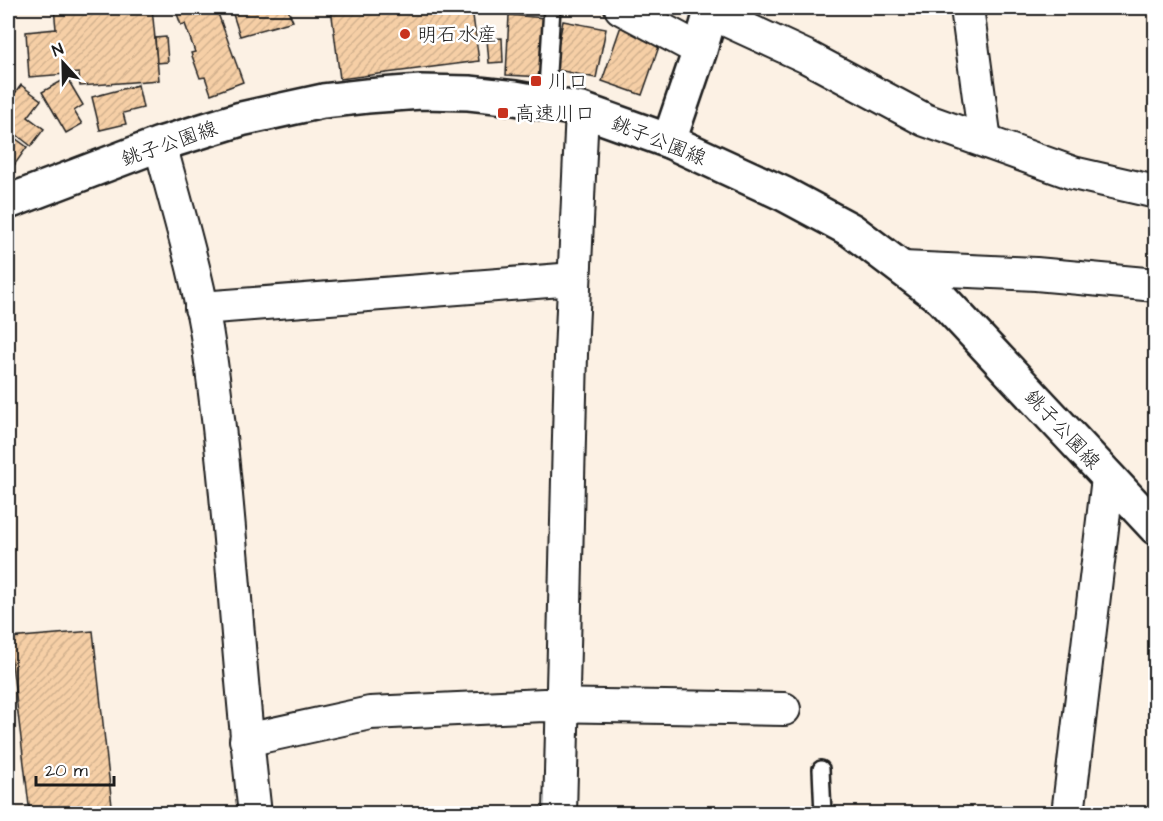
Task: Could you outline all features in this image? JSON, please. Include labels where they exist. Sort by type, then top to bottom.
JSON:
[{"type":"main road","points":[[669,141],[711,10]]},
{"type":"main road","name":"銚子公園線","points":[[8,202],[160,144],[241,119],[323,101],[421,92],[469,93],[515,98],[582,110],[669,141],[784,194],[851,230],[940,298],[1155,528]]},
{"type":"street","points":[[621,8],[700,50]]},
{"type":"street","points":[[967,8],[985,141]]},
{"type":"street","points":[[711,10],[807,57],[925,120],[1073,173],[1155,192]]},
{"type":"street","points":[[560,813],[571,354],[582,110]]},
{"type":"street","points":[[160,144],[192,262],[208,346],[224,472],[246,740],[255,813]]},
{"type":"street","points":[[903,268],[1036,274],[1155,285]]},
{"type":"street","points":[[201,308],[574,279]]},
{"type":"street","points":[[1068,813],[1108,478]]},
{"type":"street","points":[[246,740],[370,712],[544,705],[784,709]]},
{"type":"lane","points":[[546,104],[552,8]]},
{"type":"lane","points":[[821,769],[823,813]]},
{"type":"building","points":[[54,8],[152,8],[159,80],[80,86],[79,73],[29,77],[26,32],[56,29]]},
{"type":"building","points":[[175,8],[216,8],[243,82],[211,94],[205,77],[200,78],[191,53],[195,52],[185,24],[181,25]]},
{"type":"building","points":[[231,8],[287,8],[293,21],[240,36]]},
{"type":"building","name":"明石水産","points":[[331,8],[472,8],[479,61],[340,79]]},
{"type":"building","points":[[509,15],[547,18],[543,77],[506,75]]},
{"type":"building","points":[[563,21],[606,29],[596,78],[553,69]]},
{"type":"building","points":[[622,23],[662,38],[642,95],[602,81]]},
{"type":"building","points":[[166,37],[168,62],[157,63],[155,38]]},
{"type":"building","points":[[502,38],[503,62],[489,63],[487,39]]},
{"type":"building","points":[[67,78],[83,105],[74,111],[82,124],[66,133],[42,92]]},
{"type":"building","points":[[21,85],[41,100],[28,117],[44,129],[31,146],[8,128],[13,122],[8,119],[8,103]]},
{"type":"building","points":[[138,85],[143,108],[123,113],[126,124],[100,130],[92,97]]},
{"type":"building","points":[[8,133],[27,147],[8,174]]},
{"type":"building","points":[[93,631],[112,806],[65,814],[30,814],[9,638]]},
{"type":"place","name":"明石水産","points":[[405,34]]},
{"type":"place","name":"川口","points":[[536,81]]},
{"type":"place","name":"高速川口","points":[[503,113]]}]
